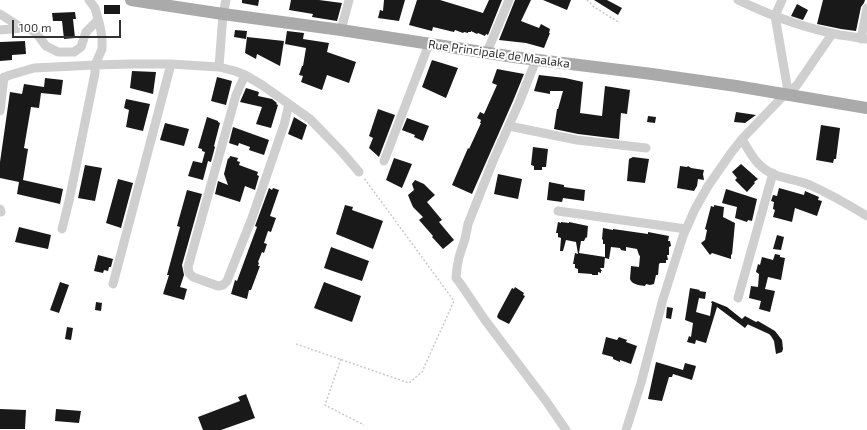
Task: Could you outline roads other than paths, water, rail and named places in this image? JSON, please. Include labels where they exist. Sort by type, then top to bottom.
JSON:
[{"type":"main road","name":"Rue Principale de Maalaka","points":[[136,0],[536,60],[787,92],[867,108]]},
{"type":"street","points":[[62,228],[69,201],[95,65],[102,49],[102,38],[95,8],[89,0]]},
{"type":"street","points":[[219,66],[223,14],[226,0]]},
{"type":"street","points":[[341,30],[349,0]]},
{"type":"street","points":[[487,52],[509,0]]},
{"type":"street","points":[[738,0],[790,23],[832,34],[864,39],[867,8]]},
{"type":"street","points":[[782,0],[774,16],[787,92]]},
{"type":"street","points":[[0,14],[22,28]]},
{"type":"street","points":[[0,30],[22,28],[30,29],[36,33],[46,46],[58,52],[74,52],[81,47],[86,32],[98,20]]},
{"type":"street","points":[[626,430],[641,383],[663,299],[683,236],[708,186],[742,139],[787,92],[797,85],[832,34]]},
{"type":"street","points":[[384,161],[429,44]]},
{"type":"street","points":[[536,60],[468,224],[459,257],[456,278],[566,430]]},
{"type":"street","points":[[113,284],[171,64]]},
{"type":"street","points":[[0,111],[2,78],[34,68],[95,65],[171,64],[219,66],[244,74],[310,119],[342,151],[359,172]]},
{"type":"street","points":[[244,74],[236,95],[188,267],[189,273],[193,277],[218,286],[224,285],[227,281],[284,125],[289,104]]},
{"type":"street","points":[[509,126],[577,140],[646,148]]},
{"type":"street","points":[[742,139],[754,160],[773,174],[809,184],[867,216]]},
{"type":"street","points":[[738,298],[773,174]]},
{"type":"street","points":[[558,211],[686,229]]}]
